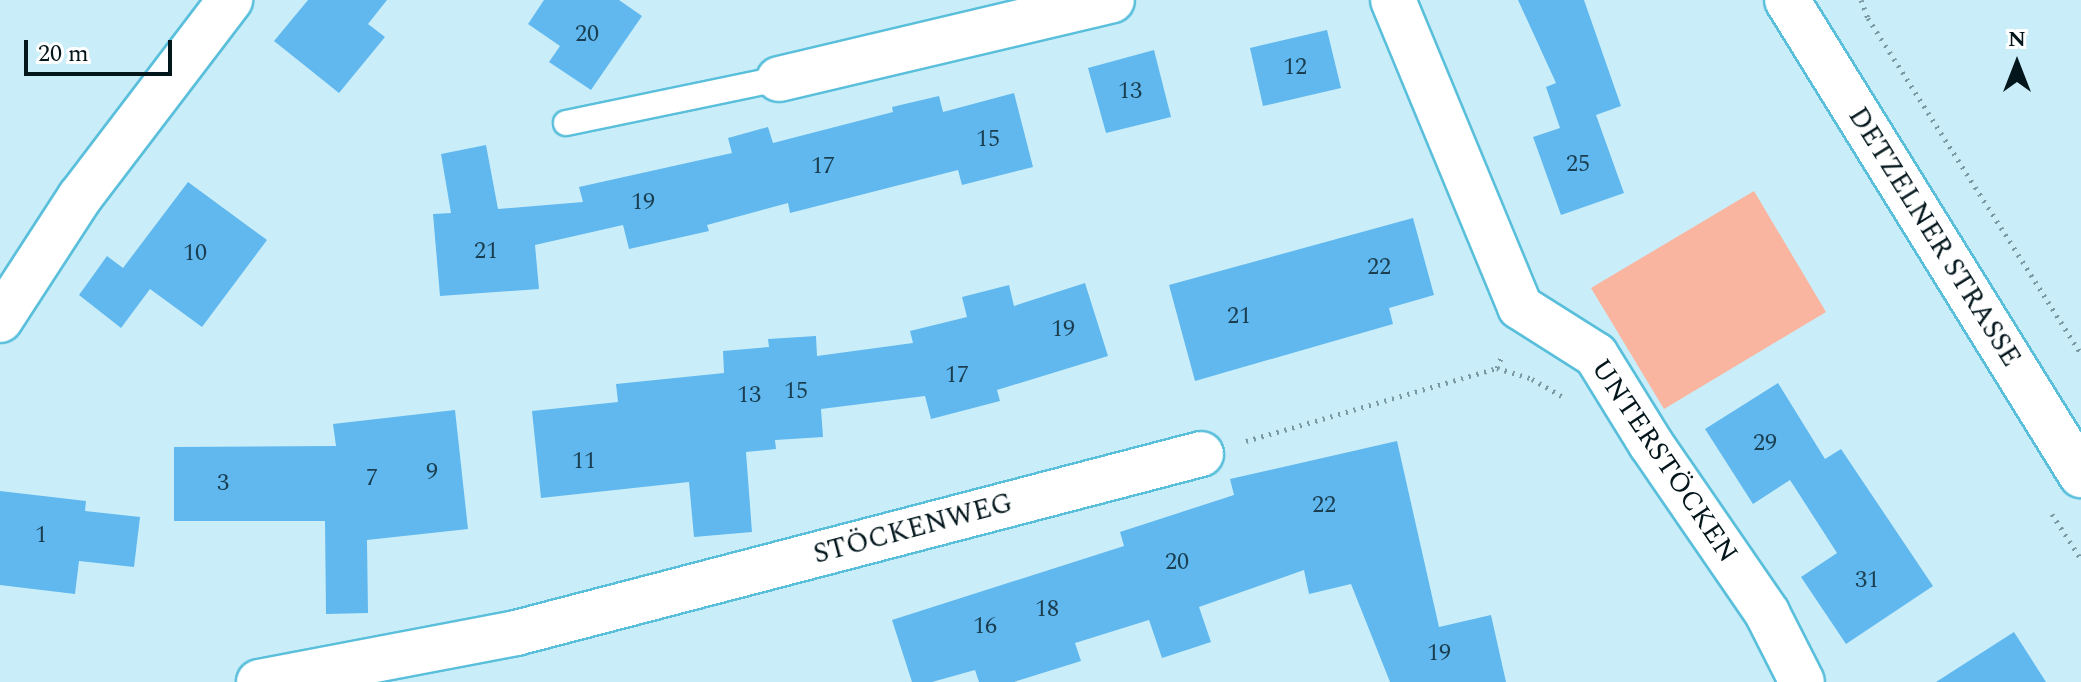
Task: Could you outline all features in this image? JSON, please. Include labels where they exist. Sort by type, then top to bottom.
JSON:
[{"type":"street","points":[[0,320],[80,197],[230,0]]},
{"type":"street","points":[[779,79],[1112,0]]},
{"type":"street","points":[[1393,0],[1520,307]]},
{"type":"street","name":"DETZELNER STRASSE","points":[[1787,0],[2081,475]]},
{"type":"street","name":"UNTERSTÖCKEN","points":[[1520,307],[1596,355],[1651,444],[1767,613],[1802,682]]},
{"type":"street","name":"STÖCKENWEG","points":[[259,682],[516,633],[1201,454]]},
{"type":"lane","points":[[566,123],[779,79]]},
{"type":"path","points":[[1861,0],[1868,18],[2081,354]]},
{"type":"path","points":[[1201,454],[1497,368],[1520,307]]},
{"type":"shaded area","points":[[1754,191],[1826,312],[1664,409],[1591,288]]},
{"type":"building","points":[[308,0],[387,0],[368,24],[385,37],[339,93],[274,41]]},
{"type":"building","points":[[544,0],[619,0],[642,16],[591,90],[549,62],[560,46],[528,24]]},
{"type":"building","points":[[1518,0],[1584,0],[1621,106],[1596,115],[1624,193],[1561,215],[1533,137],[1560,128],[1546,87],[1556,83]]},
{"type":"building","points":[[1327,30],[1341,88],[1263,106],[1250,48]]},
{"type":"building","points":[[1154,50],[1171,117],[1106,133],[1088,68]]},
{"type":"building","points":[[1014,93],[1033,167],[962,185],[958,170],[790,213],[788,203],[707,225],[709,231],[629,249],[623,225],[535,245],[539,289],[440,296],[433,214],[451,213],[441,154],[486,145],[498,209],[583,202],[579,187],[732,153],[728,138],[768,127],[773,143],[893,112],[892,107],[939,96],[943,112]]},
{"type":"building","points":[[188,182],[267,240],[202,327],[150,289],[121,328],[79,295],[107,256],[123,268]]},
{"type":"building","points":[[1413,218],[1434,295],[1389,308],[1393,324],[1195,381],[1169,285]]},
{"type":"building","points":[[1085,283],[1108,356],[997,390],[1000,401],[931,419],[925,396],[821,409],[823,437],[775,440],[776,449],[746,452],[752,532],[694,537],[689,482],[541,498],[532,411],[618,402],[616,384],[724,373],[723,351],[769,347],[768,339],[816,336],[817,356],[913,343],[910,331],[967,317],[962,297],[1009,285],[1014,306]]},
{"type":"building","points":[[1778,383],[1825,459],[1841,449],[1933,586],[1846,644],[1801,577],[1837,553],[1790,480],[1753,504],[1705,429]]},
{"type":"building","points":[[455,410],[468,529],[367,540],[368,613],[326,614],[325,521],[174,521],[174,447],[336,446],[333,424]]},
{"type":"building","points":[[1397,441],[1439,627],[1491,615],[1506,682],[1390,682],[1351,584],[1309,594],[1304,570],[1199,607],[1211,642],[1162,658],[1149,620],[1075,643],[1081,661],[1014,682],[979,682],[975,670],[932,682],[912,682],[892,620],[1124,546],[1120,532],[1234,495],[1230,479]]},
{"type":"building","points":[[0,491],[86,501],[85,511],[140,517],[134,567],[79,561],[75,594],[0,585]]},
{"type":"building","points":[[2014,632],[2046,682],[1936,682]]}]
